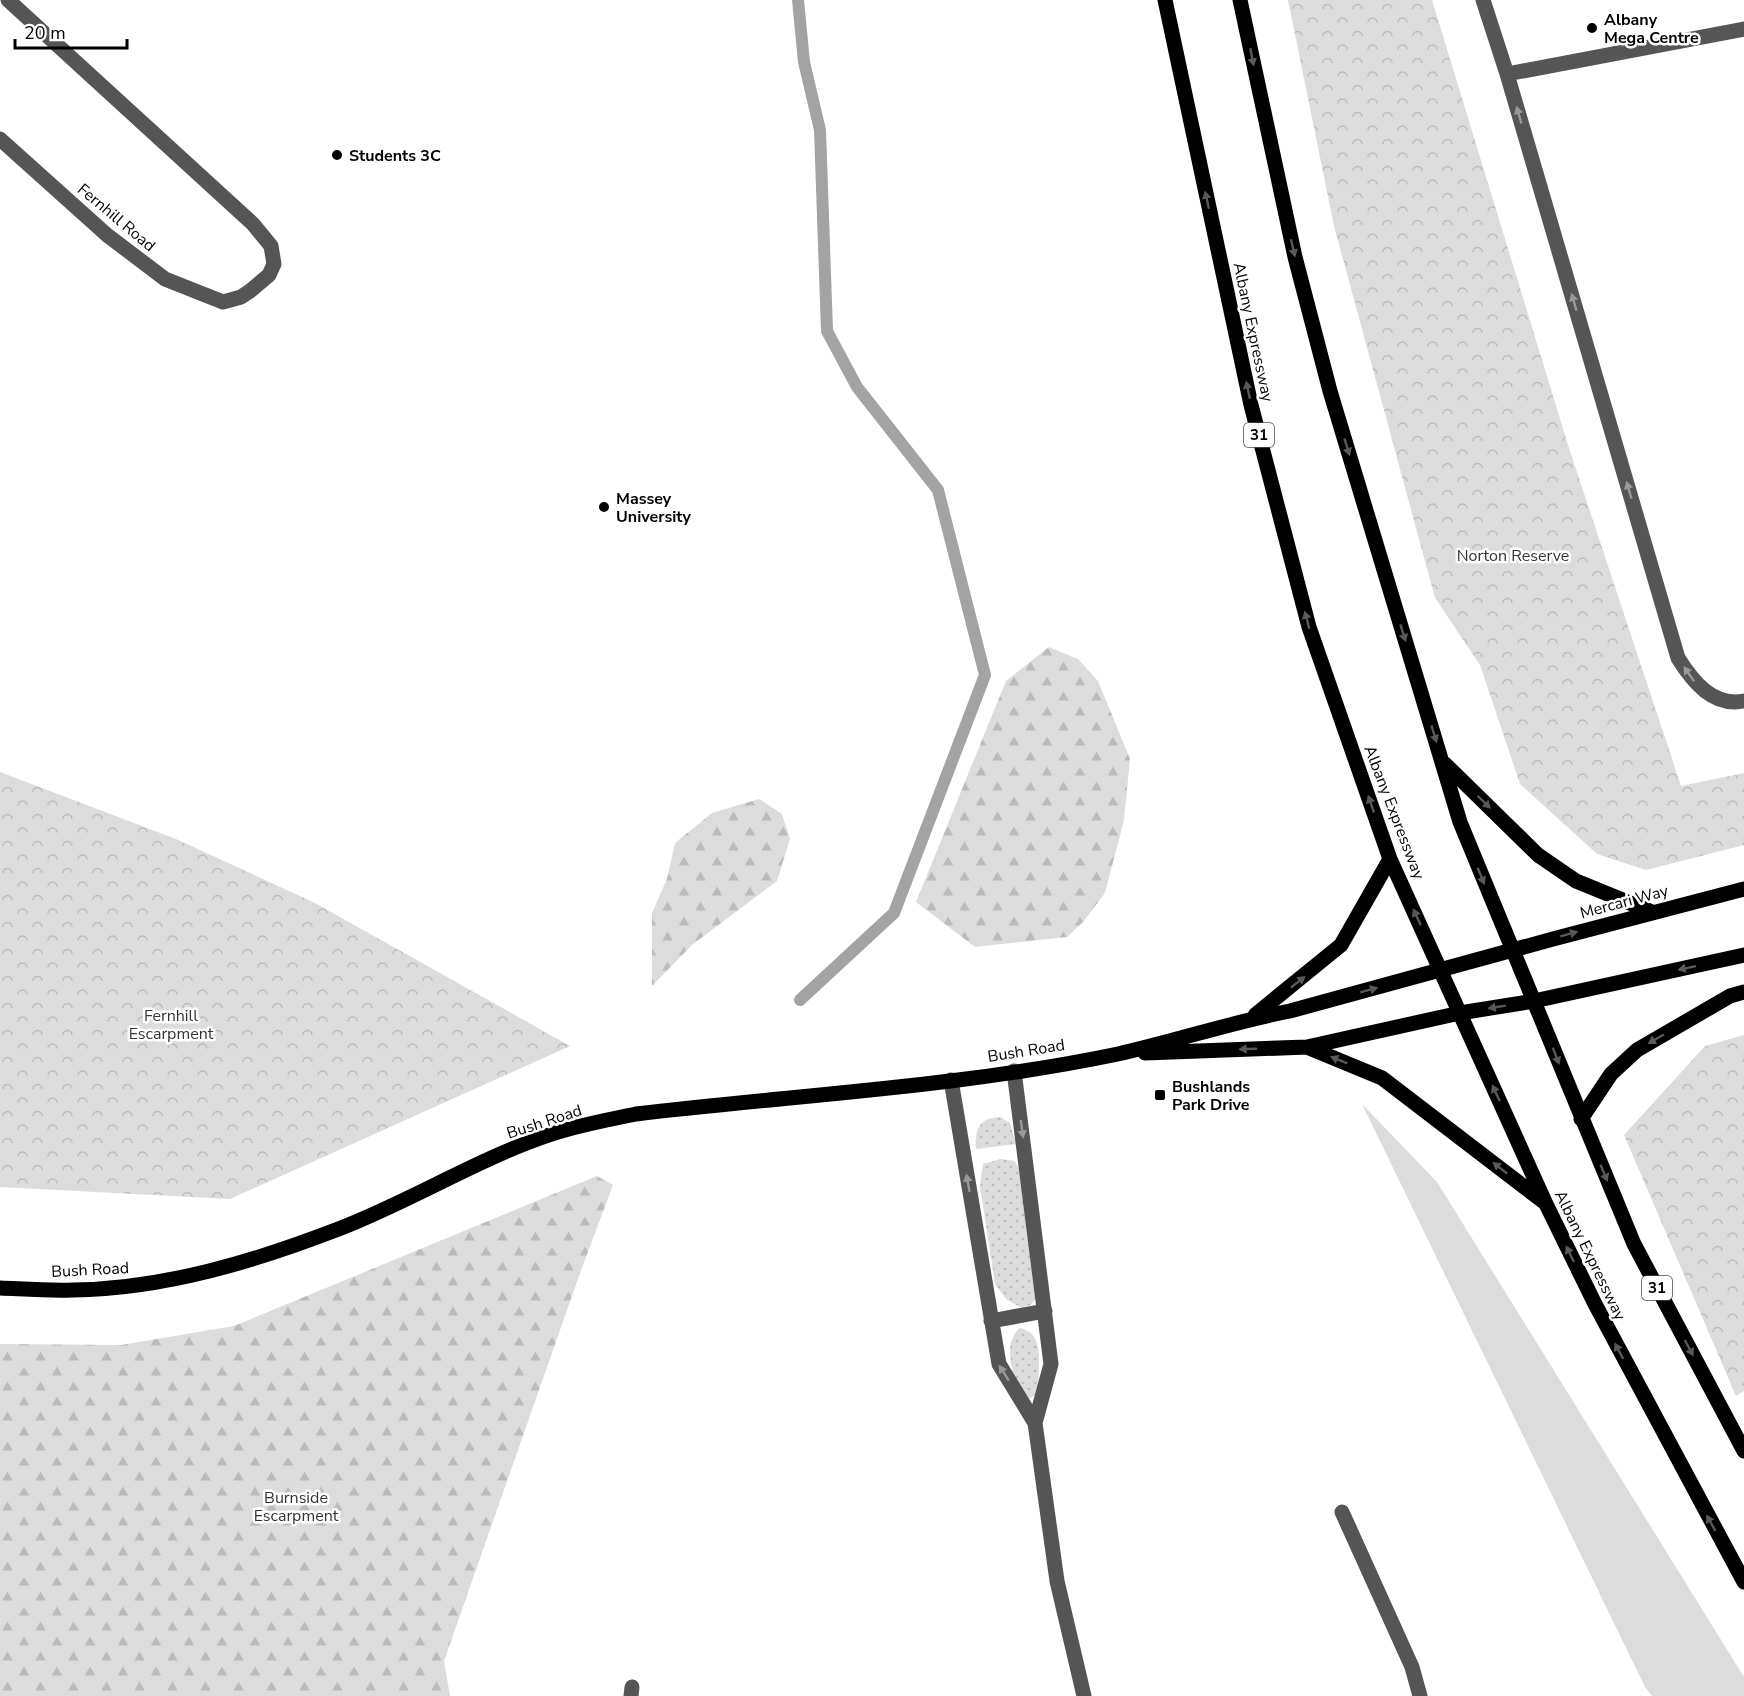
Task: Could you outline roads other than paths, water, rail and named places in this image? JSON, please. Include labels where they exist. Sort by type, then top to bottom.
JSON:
[{"type":"main road","name":"Albany Expressway","points":[[1165,0],[1251,405],[1309,627],[1390,859],[1546,1204],[1605,1325],[1744,1582]]},
{"type":"main road","name":"31","points":[[1240,0],[1293,246],[1327,380],[1468,843],[1634,1244],[1744,1451]]},
{"type":"main road","points":[[1442,761],[1538,855],[1576,881],[1652,912]]},
{"type":"main road","points":[[1251,1018],[1341,945],[1390,859]]},
{"type":"main road","name":"Mercari Way","points":[[1441,970],[1652,912],[1744,890]]},
{"type":"main road","points":[[1534,1001],[1744,955]]},
{"type":"main road","name":"Bush Road","points":[[0,1288],[73,1290],[141,1285],[210,1271],[275,1252],[342,1228],[508,1151],[553,1134],[598,1122],[653,1112],[951,1080],[1119,1054],[1441,970]]},
{"type":"main road","points":[[1581,1119],[1611,1074],[1637,1050],[1730,996],[1744,992]]},
{"type":"main road","name":"Bush Road","points":[[1119,1054],[1307,1047],[1460,1013],[1534,1001]]},
{"type":"main road","points":[[1307,1047],[1382,1078],[1546,1204]]},
{"type":"street","name":"Fernhill Road","points":[[0,139],[107,235],[165,279],[223,302],[241,297],[269,275],[274,264],[271,246],[253,224],[8,0]]},
{"type":"street","points":[[1483,0],[1507,74],[1678,658],[1692,681],[1721,702],[1740,702]]},
{"type":"street","points":[[1507,74],[1744,29]]},
{"type":"street","points":[[1014,1071],[1051,1364],[1035,1423],[1057,1581],[1084,1696]]},
{"type":"street","points":[[951,1080],[999,1364],[1035,1423]]},
{"type":"street","points":[[991,1321],[1045,1311]]},
{"type":"street","points":[[1342,1512],[1412,1667],[1420,1696]]},
{"type":"waterway","points":[[798,0],[804,62],[820,130],[827,331],[857,387],[938,490],[985,675],[894,913],[800,1000]]},
{"type":"place","name":"Albany Mega Centre","points":[[1592,28]]},
{"type":"place","name":"Students 3C","points":[[337,155]]},
{"type":"place","name":"Massey University","points":[[604,507]]},
{"type":"place","name":"Bushlands Park Drive","points":[[1160,1095]]},
{"type":"park label","name":"Norton Reserve","points":[[1513,555]]},
{"type":"park label","name":"Fernhill Escarpment","points":[[171,1024]]},
{"type":"park label","name":"Burnside Escarpment","points":[[296,1506]]}]
